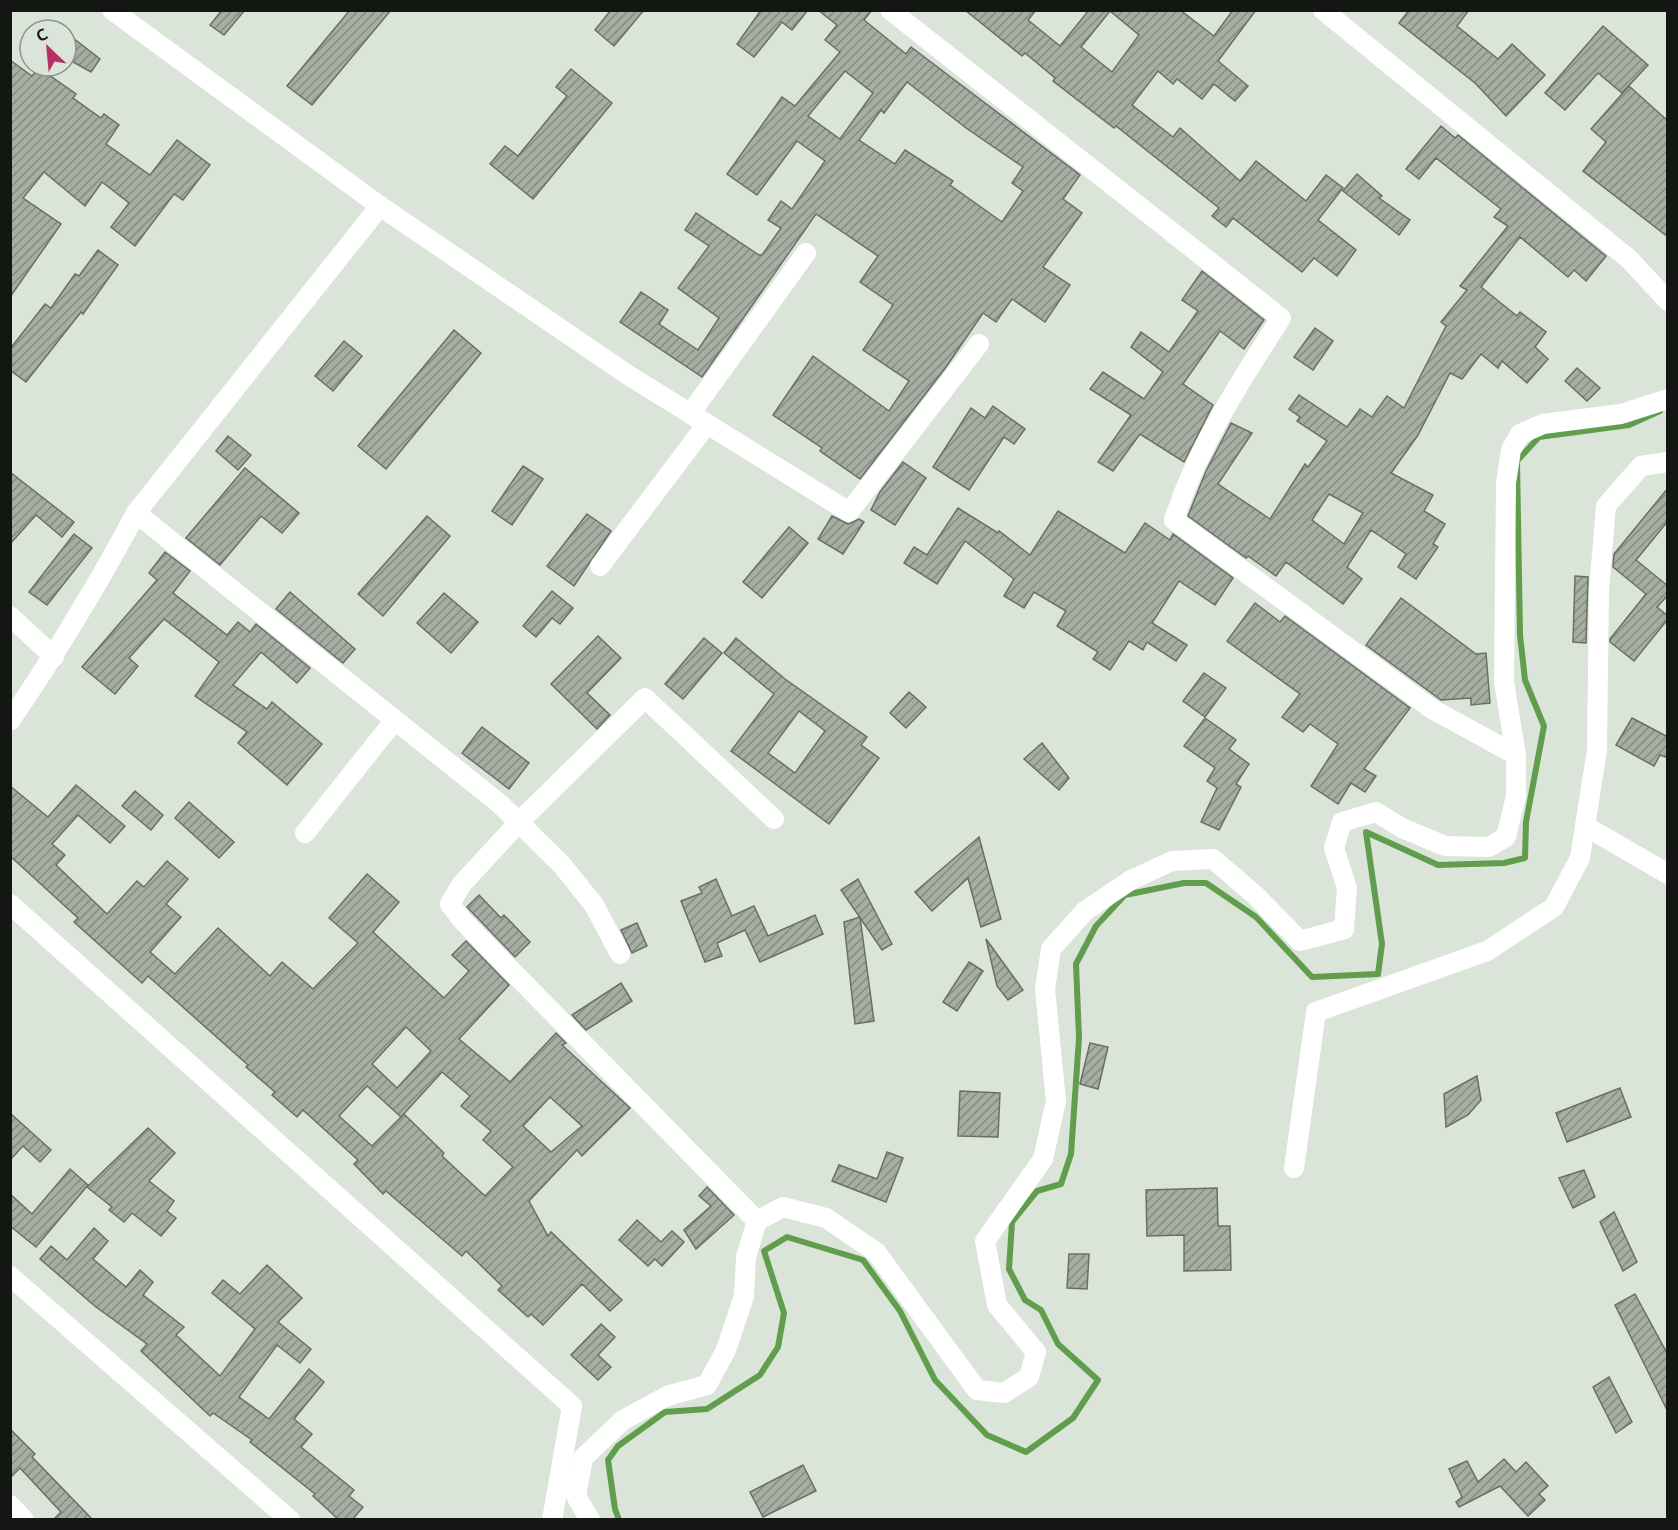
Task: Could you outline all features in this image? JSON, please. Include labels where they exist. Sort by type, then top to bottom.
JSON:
[{"type":"street","points":[[111,10],[380,206],[628,375],[849,512],[979,344]]},
{"type":"street","points":[[890,10],[1281,318],[1205,441],[1185,484],[1174,520],[1432,709],[1516,755]]},
{"type":"street","points":[[1323,10],[1629,260],[1668,301]]},
{"type":"street","points":[[10,721],[54,657],[107,568],[136,513],[380,206]]},
{"type":"street","points":[[600,566],[699,419],[806,253]]},
{"type":"street","points":[[590,1520],[576,1496],[583,1458],[623,1420],[668,1396],[707,1385],[726,1350],[744,1296],[746,1257],[757,1221],[783,1207],[826,1218],[876,1252],[977,1390],[1004,1393],[1029,1377],[1036,1352],[997,1305],[985,1241],[1043,1159],[1056,1101],[1044,989],[1051,949],[1085,911],[1131,880],[1172,861],[1213,859],[1255,895],[1300,941],[1344,929],[1347,888],[1334,848],[1342,822],[1376,812],[1402,828],[1445,846],[1489,847],[1506,837],[1516,796],[1516,755],[1504,681],[1506,483],[1511,450],[1520,434],[1543,424],[1621,414],[1668,399]]},
{"type":"street","points":[[1293,1168],[1316,1012],[1487,951],[1554,907],[1580,858],[1597,750],[1599,590],[1606,506],[1641,466],[1668,462]]},
{"type":"street","points":[[136,513],[500,804],[562,865],[594,905],[620,954]]},
{"type":"street","points":[[10,616],[54,657]]},
{"type":"street","points":[[757,1221],[462,920],[450,904],[461,885],[519,822],[645,698],[774,819]]},
{"type":"street","points":[[305,833],[394,721]]},
{"type":"street","points":[[1585,826],[1668,874]]},
{"type":"street","points":[[10,904],[572,1406],[552,1520]]},
{"type":"street","points":[[10,1276],[290,1520]]},
{"type":"street","points":[[10,1505],[24,1520]]},
{"type":"building","points":[[222,10],[245,10],[224,35],[210,25]]},
{"type":"building","points":[[350,10],[391,10],[312,105],[287,86]]},
{"type":"building","points":[[611,10],[644,10],[614,46],[595,30]]},
{"type":"building","points":[[761,10],[808,10],[792,30],[782,22],[754,57],[737,44]]},
{"type":"building","points":[[818,10],[872,10],[864,20],[906,54],[911,47],[1080,175],[1063,199],[1082,213],[1043,267],[1070,285],[1045,322],[1012,299],[996,322],[983,313],[946,367],[860,479],[820,451],[822,448],[773,415],[813,356],[889,411],[909,381],[863,350],[893,305],[860,282],[878,256],[816,214],[702,377],[620,322],[641,292],[668,310],[659,324],[698,350],[719,318],[678,288],[709,246],[685,230],[696,213],[762,255],[781,228],[768,220],[781,201],[792,209],[825,161],[797,141],[757,195],[727,174],[782,97],[795,106],[840,52],[825,40],[837,25]],"holes":[[[845,71],[873,93],[840,139],[808,116]],[[907,82],[966,128],[1023,167],[1012,183],[1023,191],[1002,222],[950,185],[953,181],[905,150],[895,164],[859,140],[881,110],[884,113]]]},
{"type":"building","points":[[965,10],[1036,10],[1028,20],[1060,46],[1089,10],[1180,10],[1214,36],[1233,10],[1256,10],[1218,61],[1248,86],[1235,101],[1214,84],[1202,99],[1177,79],[1173,84],[1158,71],[1132,105],[1173,137],[1180,128],[1240,181],[1256,161],[1306,201],[1326,175],[1343,188],[1318,220],[1356,250],[1337,276],[1314,258],[1302,272],[1233,218],[1226,227],[1212,216],[1219,208],[1116,126],[1114,128],[1053,81],[1055,78],[1025,53],[1022,56]],"holes":[[[1110,11],[1139,35],[1112,72],[1081,47]]]},
{"type":"building","points":[[1409,10],[1469,10],[1457,26],[1498,59],[1512,44],[1545,75],[1506,116],[1475,83],[1399,23]]},
{"type":"building","points":[[1603,26],[1648,65],[1622,93],[1598,73],[1565,110],[1545,93]]},
{"type":"building","points":[[78,42],[100,59],[91,72],[78,65]]},
{"type":"building","points":[[10,60],[18,66],[18,78],[53,78],[76,94],[73,98],[101,118],[104,114],[119,125],[106,144],[150,175],[177,140],[210,165],[183,200],[174,194],[135,246],[111,227],[129,203],[102,182],[85,206],[44,172],[23,198],[61,224],[10,297]]},
{"type":"building","points":[[571,69],[612,103],[533,199],[490,164],[505,146],[518,156],[567,96],[556,87]]},
{"type":"building","points":[[1629,86],[1668,121],[1668,237],[1583,171],[1606,142],[1591,129]]},
{"type":"building","points":[[1441,126],[1455,138],[1458,135],[1606,256],[1586,281],[1574,270],[1568,277],[1520,237],[1481,287],[1517,316],[1520,312],[1546,332],[1535,347],[1548,359],[1527,383],[1502,361],[1498,368],[1481,354],[1462,379],[1450,373],[1418,435],[1391,473],[1433,495],[1424,511],[1445,524],[1433,544],[1438,547],[1416,579],[1398,567],[1406,554],[1371,530],[1347,567],[1362,579],[1343,604],[1286,562],[1276,576],[1248,556],[1246,558],[1188,516],[1206,471],[1231,423],[1252,433],[1218,484],[1270,519],[1305,464],[1308,467],[1327,441],[1297,421],[1300,417],[1289,409],[1299,395],[1347,427],[1360,409],[1372,417],[1387,396],[1404,408],[1446,326],[1441,322],[1467,290],[1460,286],[1508,226],[1494,217],[1501,209],[1436,158],[1419,179],[1406,169]],"holes":[[[1329,494],[1363,513],[1344,544],[1312,520]]]},
{"type":"building","points":[[1357,174],[1382,196],[1379,198],[1410,220],[1399,235],[1343,191]]},
{"type":"building","points":[[98,250],[118,265],[83,314],[81,312],[26,382],[10,370],[10,349],[45,304],[51,308],[75,274],[79,276]]},
{"type":"building","points":[[1202,271],[1264,320],[1244,349],[1220,331],[1183,384],[1213,405],[1184,462],[1140,434],[1113,471],[1098,462],[1131,415],[1090,389],[1103,372],[1144,399],[1163,372],[1131,347],[1141,332],[1169,352],[1198,311],[1182,300]]},
{"type":"building","points":[[1315,328],[1333,341],[1313,370],[1294,357]]},
{"type":"building","points":[[454,330],[481,353],[386,469],[358,446]]},
{"type":"building","points":[[344,341],[362,356],[333,391],[315,376]]},
{"type":"building","points":[[1577,368],[1600,388],[1587,401],[1565,381]]},
{"type":"building","points":[[993,406],[1025,429],[1014,444],[1004,437],[969,490],[933,467],[971,408],[985,418]]},
{"type":"building","points":[[228,436],[251,455],[238,470],[216,451]]},
{"type":"building","points":[[903,462],[926,478],[895,525],[871,510],[880,492]]},
{"type":"building","points":[[523,466],[543,479],[512,525],[492,511]]},
{"type":"building","points":[[245,468],[299,513],[282,533],[261,516],[220,565],[186,538]]},
{"type":"building","points":[[10,472],[74,522],[62,537],[36,515],[10,544]]},
{"type":"building","points":[[1668,488],[1668,521],[1636,560],[1668,586],[1668,595],[1657,607],[1668,616],[1668,619],[1634,661],[1610,642],[1610,639],[1646,594],[1613,567],[1614,554]]},
{"type":"building","points":[[958,508],[998,533],[999,531],[1030,555],[1058,511],[1125,553],[1145,523],[1170,540],[1173,534],[1233,578],[1215,605],[1179,581],[1152,623],[1187,645],[1176,661],[1147,642],[1143,650],[1129,641],[1110,670],[1093,659],[1098,652],[1057,626],[1066,611],[1034,592],[1024,608],[1004,596],[1014,579],[965,541],[937,584],[904,563],[914,547],[927,555]]},
{"type":"building","points":[[587,514],[611,531],[574,586],[547,566]]},
{"type":"building","points":[[427,516],[450,536],[383,616],[358,594]]},
{"type":"building","points":[[832,516],[848,524],[859,519],[864,522],[843,554],[818,539]]},
{"type":"building","points":[[789,527],[808,543],[762,598],[743,582]]},
{"type":"building","points":[[74,534],[92,548],[47,605],[29,592]]},
{"type":"building","points":[[165,552],[190,571],[173,593],[227,635],[238,622],[250,632],[256,624],[310,668],[297,683],[261,652],[233,685],[267,709],[272,702],[322,744],[287,785],[238,743],[247,732],[195,696],[219,662],[164,619],[129,658],[138,666],[115,694],[82,667],[157,580],[149,573]]},
{"type":"building","points":[[1575,576],[1588,577],[1586,643],[1573,642]]},
{"type":"building","points":[[552,591],[573,608],[560,624],[552,618],[536,637],[523,626]]},
{"type":"building","points":[[290,592],[355,649],[343,663],[276,609]]},
{"type":"building","points":[[444,593],[478,622],[451,653],[417,623]]},
{"type":"building","points":[[1401,598],[1476,654],[1486,653],[1490,703],[1471,705],[1471,698],[1441,700],[1366,645]]},
{"type":"building","points":[[1255,603],[1280,622],[1285,616],[1410,708],[1364,769],[1376,776],[1365,792],[1351,783],[1338,804],[1311,786],[1338,744],[1310,724],[1303,732],[1282,717],[1300,694],[1227,641]]},
{"type":"building","points":[[598,636],[621,658],[587,693],[610,715],[597,729],[551,684]]},
{"type":"building","points":[[704,638],[722,653],[683,699],[665,684]]},
{"type":"building","points":[[736,638],[785,679],[867,737],[861,745],[879,758],[829,824],[731,751],[774,694],[724,653]],"holes":[[[799,711],[825,731],[795,773],[768,753]]]},
{"type":"building","points":[[1204,673],[1226,688],[1205,717],[1183,701]]},
{"type":"building","points":[[909,692],[926,707],[906,728],[890,713]]},
{"type":"building","points":[[1205,718],[1236,740],[1229,749],[1249,764],[1236,784],[1241,787],[1219,830],[1201,822],[1217,788],[1207,781],[1215,768],[1184,746]]},
{"type":"building","points":[[1632,718],[1668,737],[1668,758],[1660,755],[1654,766],[1616,745]]},
{"type":"building","points":[[482,727],[529,763],[509,789],[462,753]]},
{"type":"building","points":[[1042,743],[1069,778],[1059,790],[1024,759]]},
{"type":"building","points":[[76,785],[125,826],[110,843],[78,815],[52,844],[65,855],[56,865],[107,914],[137,881],[144,887],[167,861],[188,879],[166,904],[181,917],[150,952],[175,974],[218,928],[270,976],[282,962],[313,989],[358,943],[329,918],[367,874],[399,902],[373,932],[444,998],[469,971],[452,955],[466,941],[509,985],[459,1039],[510,1082],[556,1033],[566,1043],[562,1045],[630,1108],[582,1156],[577,1150],[529,1201],[548,1236],[551,1232],[622,1300],[610,1311],[582,1284],[543,1325],[531,1314],[528,1317],[498,1290],[502,1286],[466,1251],[462,1256],[386,1191],[383,1194],[354,1164],[358,1160],[303,1110],[297,1117],[272,1095],[275,1092],[246,1067],[248,1065],[148,976],[142,983],[74,922],[78,918],[10,856],[10,786],[48,817]],"holes":[[[406,1027],[431,1051],[397,1088],[372,1064]],[[442,1072],[470,1096],[461,1106],[491,1131],[483,1140],[513,1167],[485,1196],[442,1156],[444,1153],[404,1114],[401,1117]],[[367,1086],[401,1117],[372,1146],[339,1116]],[[550,1097],[582,1126],[551,1152],[523,1126]]]},
{"type":"building","points":[[135,791],[163,815],[151,830],[122,806]]},
{"type":"building","points":[[189,802],[234,842],[219,858],[175,818]]},
{"type":"building","points":[[979,837],[1001,919],[981,927],[968,878],[932,911],[915,892]]},
{"type":"building","points":[[716,879],[732,916],[754,906],[768,936],[815,915],[823,934],[760,962],[745,930],[717,943],[722,956],[705,962],[681,901],[702,893],[699,887]]},
{"type":"building","points":[[858,879],[892,944],[882,950],[841,890]]},
{"type":"building","points":[[479,895],[501,918],[504,915],[530,942],[515,957],[467,907]]},
{"type":"building","points":[[860,917],[874,1021],[855,1024],[844,922]]},
{"type":"building","points":[[637,923],[647,946],[632,953],[621,930]]},
{"type":"building","points":[[986,939],[1023,990],[1008,1000],[997,986]]},
{"type":"building","points":[[969,962],[983,971],[957,1011],[943,1002]]},
{"type":"building","points":[[621,983],[632,1001],[586,1030],[572,1015]]},
{"type":"building","points":[[1090,1043],[1108,1047],[1098,1089],[1080,1084]]},
{"type":"building","points":[[1477,1076],[1481,1100],[1468,1115],[1446,1127],[1444,1094]]},
{"type":"building","points":[[1620,1088],[1631,1117],[1567,1142],[1556,1113]]},
{"type":"building","points":[[960,1091],[1000,1093],[998,1137],[958,1136]]},
{"type":"building","points":[[10,1113],[51,1150],[40,1162],[23,1146],[10,1160]]},
{"type":"building","points":[[148,1128],[175,1153],[149,1181],[174,1201],[167,1211],[176,1218],[161,1236],[132,1213],[124,1222],[109,1210],[112,1207],[87,1187]]},
{"type":"building","points":[[887,1152],[903,1158],[886,1202],[832,1181],[839,1165],[877,1179]]},
{"type":"building","points":[[70,1169],[88,1185],[36,1247],[10,1226],[10,1194],[32,1214]]},
{"type":"building","points":[[1584,1170],[1595,1197],[1573,1208],[1559,1178]]},
{"type":"building","points":[[707,1187],[734,1215],[696,1249],[684,1230],[711,1206],[699,1196]]},
{"type":"building","points":[[1217,1188],[1218,1226],[1230,1226],[1231,1270],[1184,1271],[1184,1235],[1147,1236],[1146,1190]]},
{"type":"building","points":[[1614,1212],[1637,1262],[1623,1271],[1600,1222]]},
{"type":"building","points":[[637,1220],[661,1242],[672,1231],[684,1242],[662,1266],[655,1259],[648,1266],[619,1240]]},
{"type":"building","points":[[94,1228],[108,1241],[93,1259],[126,1287],[140,1270],[153,1282],[143,1295],[184,1327],[176,1335],[220,1376],[255,1329],[212,1293],[223,1280],[240,1294],[267,1265],[302,1298],[278,1322],[311,1349],[300,1363],[277,1345],[239,1397],[269,1419],[309,1369],[324,1382],[294,1419],[312,1434],[301,1447],[354,1490],[349,1496],[363,1507],[352,1520],[339,1520],[313,1496],[315,1494],[250,1442],[252,1440],[213,1413],[210,1416],[141,1351],[147,1344],[96,1307],[40,1259],[51,1246],[67,1260]]},
{"type":"building","points":[[1069,1254],[1089,1254],[1087,1289],[1067,1288]]},
{"type":"building","points":[[1635,1294],[1668,1355],[1668,1412],[1615,1305]]},
{"type":"building","points":[[601,1324],[615,1337],[598,1355],[611,1367],[598,1380],[571,1355]]},
{"type":"building","points":[[1609,1377],[1632,1422],[1616,1433],[1593,1387]]},
{"type":"building","points":[[10,1429],[35,1454],[32,1457],[93,1520],[53,1520],[61,1512],[20,1468],[10,1478]]},
{"type":"building","points":[[1504,1459],[1516,1472],[1526,1462],[1548,1486],[1539,1494],[1545,1500],[1528,1516],[1500,1486],[1459,1507],[1456,1502],[1462,1497],[1449,1469],[1467,1461],[1478,1482]]},
{"type":"building","points":[[803,1465],[816,1491],[763,1517],[750,1492]]},
{"type":"waterway","points":[[619,1520],[615,1509],[608,1460],[618,1446],[665,1412],[707,1409],[760,1375],[778,1347],[784,1313],[764,1251],[787,1237],[863,1260],[900,1311],[935,1380],[987,1435],[1026,1452],[1073,1418],[1098,1380],[1058,1344],[1041,1310],[1025,1300],[1009,1269],[1012,1222],[1037,1191],[1061,1184],[1071,1154],[1079,1038],[1076,964],[1096,926],[1125,895],[1184,883],[1206,883],[1256,917],[1312,977],[1378,974],[1382,944],[1366,832],[1438,865],[1504,863],[1525,858],[1526,822],[1544,726],[1525,680],[1520,635],[1517,461],[1539,437],[1629,425],[1660,411]]}]
